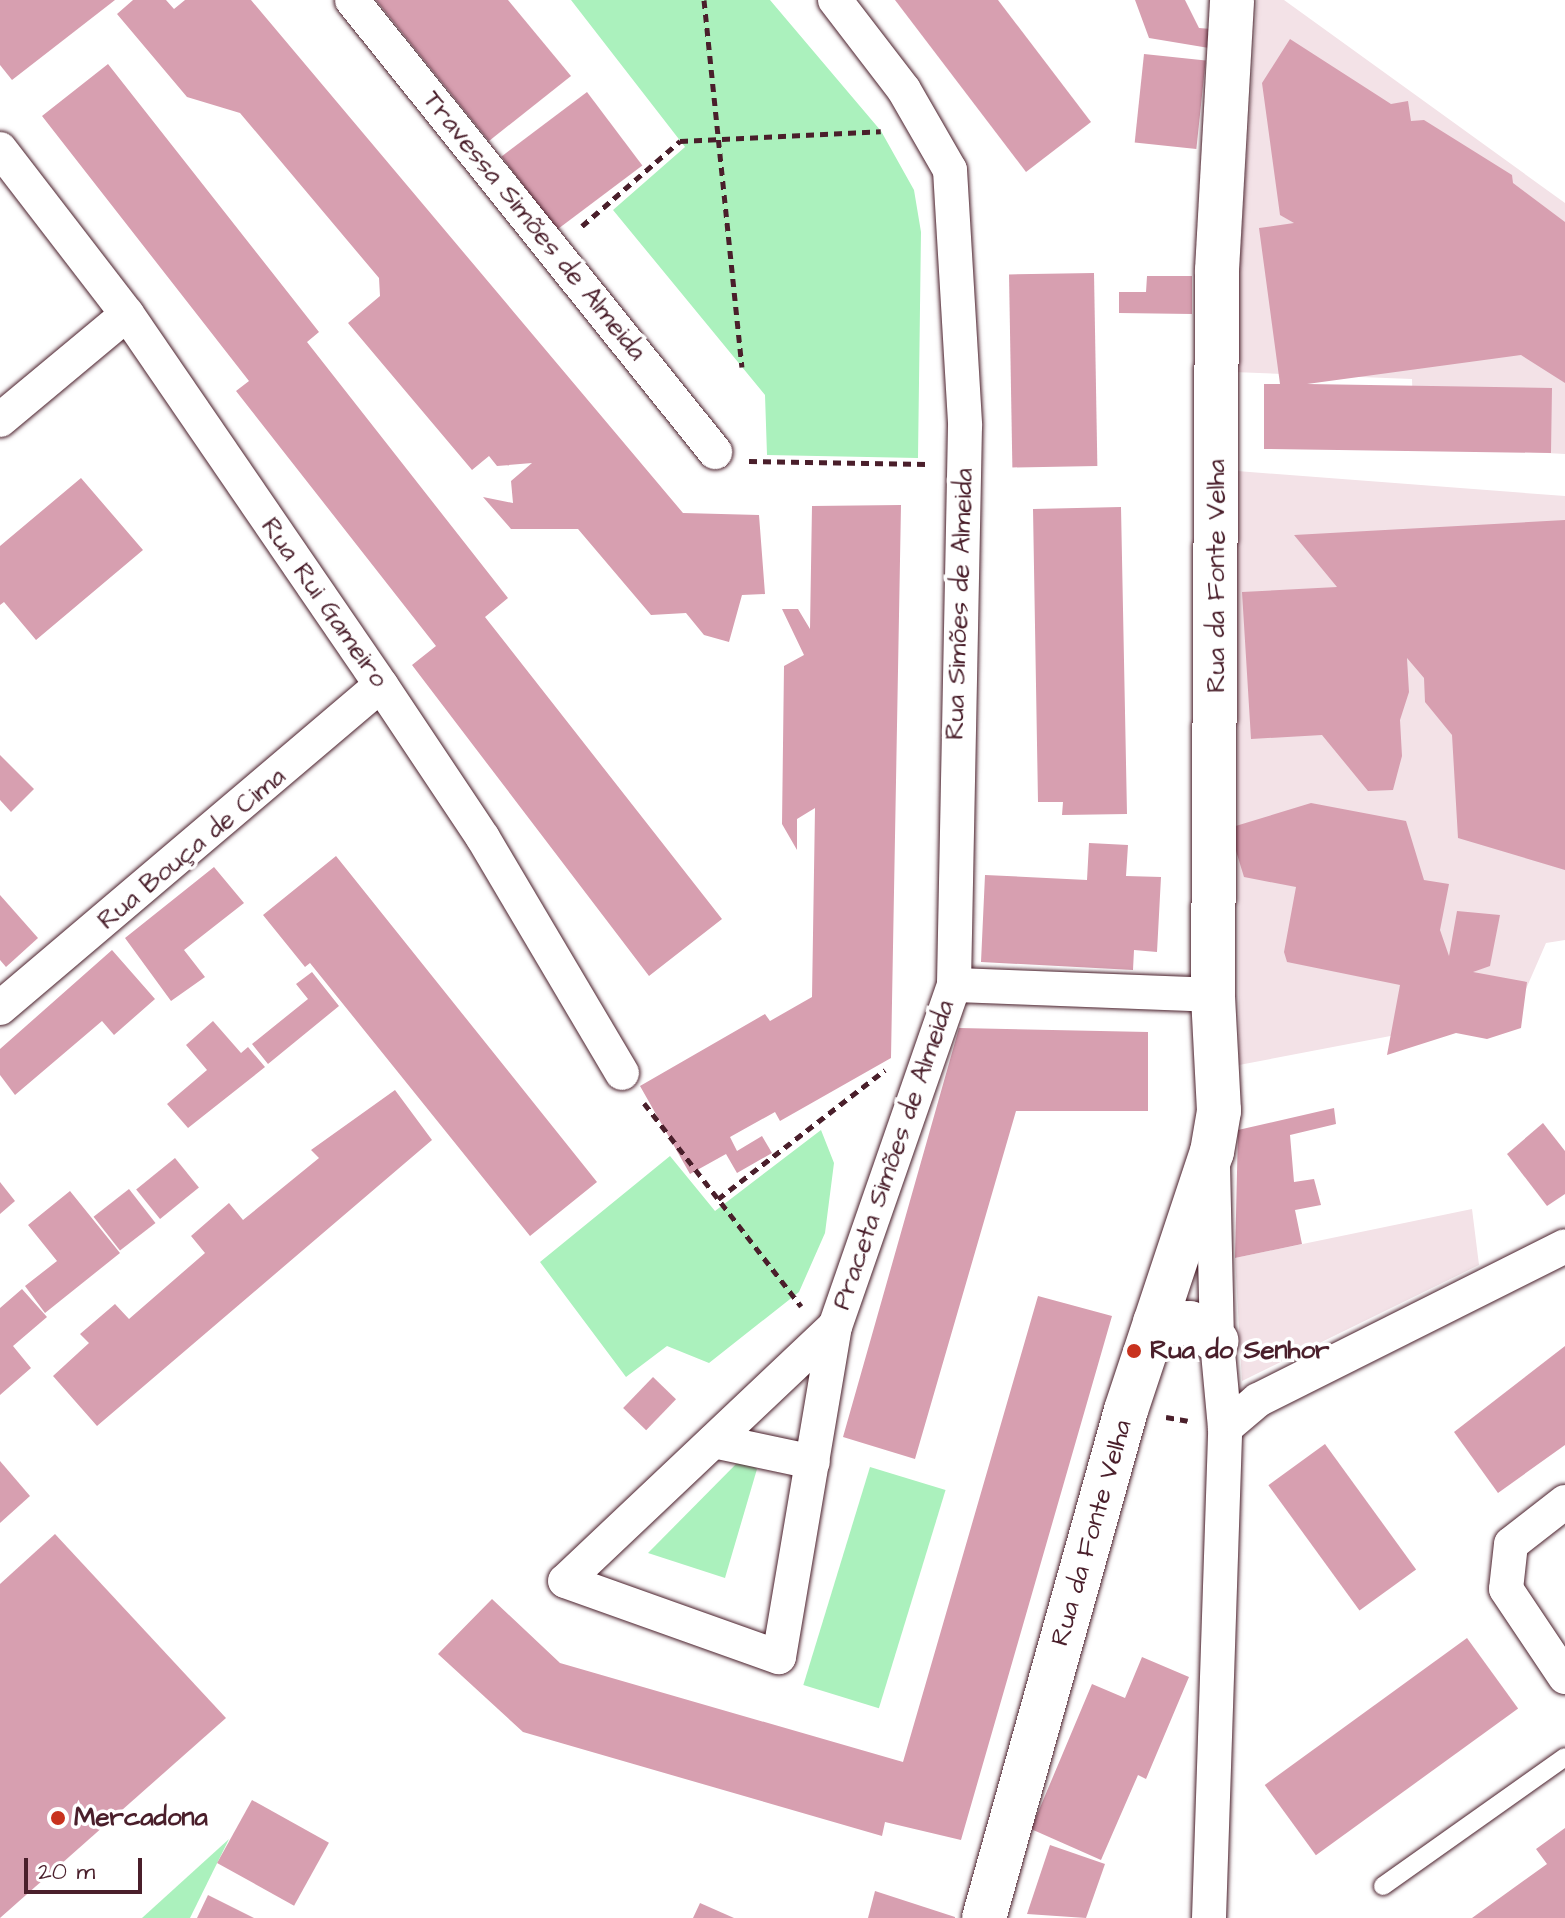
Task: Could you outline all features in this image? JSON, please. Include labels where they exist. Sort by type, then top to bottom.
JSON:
[{"type":"street","name":"Travessa Simões de Almeida","points":[[352,0],[715,452]]},
{"type":"street","name":"Rua Simões de Almeida","points":[[835,0],[904,90],[950,170],[964,464],[954,985]]},
{"type":"street","name":"Rua da Fonte Velha","points":[[984,1918],[1126,1410],[1212,1152],[1219,1111],[1213,995],[1217,270],[1232,0]]},
{"type":"street","name":"Rua Rui Gameiro","points":[[0,149],[127,314],[381,685],[483,838],[622,1073]]},
{"type":"street","points":[[0,420],[127,314]]},
{"type":"street","name":"Rua Bouça de Cima","points":[[0,1008],[381,685]]},
{"type":"street","points":[[954,985],[1213,995]]},
{"type":"street","name":"Praceta Simões de Almeida","points":[[835,1326],[565,1581],[779,1657],[835,1326],[932,1040],[954,985]]},
{"type":"street","name":"Rua da Fonte Velha","points":[[1212,1152],[1217,1341],[1225,1428]]},
{"type":"street","points":[[1209,1918],[1225,1428],[1258,1400],[1565,1246]]},
{"type":"street","points":[[1155,1322],[1190,1323],[1217,1341]]},
{"type":"street","points":[[714,1441],[813,1462]]},
{"type":"street","points":[[1565,1502],[1511,1544],[1506,1589],[1565,1677]]},
{"type":"lane","points":[[1383,1886],[1565,1757]]},
{"type":"path","points":[[704,0],[742,367]]},
{"type":"path","points":[[554,251],[680,141],[881,131]]},
{"type":"path","points":[[715,452],[722,461],[964,464]]},
{"type":"path","points":[[718,1199],[903,1056],[932,1040]]},
{"type":"path","points":[[622,1073],[795,1303],[835,1326]]},
{"type":"path","points":[[1126,1410],[1225,1428]]},
{"type":"shaded area","points":[[1257,0],[1284,0],[1565,203],[1565,454],[1414,446],[1412,379],[1233,372]]},
{"type":"shaded area","points":[[1237,471],[1565,496],[1565,940],[1546,943],[1516,1012],[1239,1065]]},
{"type":"shaded area","points":[[1472,1209],[1479,1265],[1242,1381],[1235,1258]]},
{"type":"green space","points":[[571,0],[770,0],[881,131],[914,190],[921,232],[918,458],[767,455],[765,395],[613,210],[685,147]]},
{"type":"green space","points":[[821,1130],[834,1163],[825,1233],[799,1292],[709,1363],[667,1346],[626,1377],[540,1262],[670,1156],[715,1211]]},
{"type":"green space","points":[[741,1459],[757,1469],[725,1578],[648,1553]]},
{"type":"green space","points":[[870,1467],[946,1490],[879,1708],[803,1685]]},
{"type":"green space","points":[[229,1839],[190,1918],[142,1918]]},
{"type":"building","points":[[0,0],[115,0],[12,80],[0,65]]},
{"type":"building","points":[[133,0],[166,0],[174,9],[185,0],[251,0],[683,513],[759,515],[765,594],[742,595],[729,642],[704,635],[686,613],[651,615],[578,529],[511,529],[483,497],[513,503],[511,481],[532,463],[497,466],[489,456],[472,470],[348,323],[380,296],[379,278],[240,113],[187,97],[117,14]]},
{"type":"building","points":[[376,0],[508,0],[571,76],[489,141]]},
{"type":"building","points":[[895,0],[998,0],[1091,122],[1026,172]]},
{"type":"building","points":[[1135,0],[1185,0],[1199,28],[1211,29],[1209,48],[1149,38]]},
{"type":"building","points":[[1290,39],[1391,104],[1408,101],[1411,121],[1424,120],[1512,175],[1513,183],[1565,222],[1565,383],[1521,355],[1307,384],[1552,388],[1551,453],[1264,449],[1264,384],[1280,384],[1259,228],[1294,223],[1280,215],[1262,83]]},
{"type":"building","points":[[1144,54],[1206,60],[1196,149],[1135,143]]},
{"type":"building","points":[[108,64],[319,332],[307,342],[508,598],[485,617],[722,919],[649,976],[412,665],[436,646],[236,391],[249,381],[42,116]]},
{"type":"building","points":[[587,92],[642,165],[557,230],[502,156]]},
{"type":"building","points":[[1094,273],[1097,466],[1012,467],[1009,274]]},
{"type":"building","points":[[1147,276],[1192,276],[1192,314],[1119,313],[1119,292],[1146,292]]},
{"type":"building","points":[[81,478],[143,550],[36,640],[4,602],[0,605],[0,546]]},
{"type":"building","points":[[901,505],[891,1058],[780,1121],[775,1112],[730,1137],[737,1151],[762,1136],[772,1153],[737,1173],[726,1154],[690,1174],[640,1086],[765,1014],[770,1021],[812,997],[815,808],[797,819],[797,850],[782,824],[784,666],[804,655],[782,609],[798,609],[810,629],[812,506]]},
{"type":"building","points":[[1121,507],[1127,814],[1062,815],[1063,802],[1038,802],[1033,509]]},
{"type":"building","points":[[1565,520],[1565,870],[1458,838],[1452,735],[1425,702],[1424,678],[1407,658],[1409,692],[1400,720],[1402,756],[1393,790],[1368,791],[1322,735],[1251,739],[1242,592],[1337,587],[1294,535]]},
{"type":"building","points":[[0,755],[34,789],[11,812],[0,800]]},
{"type":"building","points":[[1311,803],[1406,821],[1424,880],[1449,884],[1440,930],[1449,956],[1457,911],[1500,915],[1490,966],[1473,972],[1527,982],[1521,1028],[1487,1039],[1456,1033],[1387,1055],[1400,985],[1287,962],[1284,952],[1296,887],[1244,877],[1229,828]]},
{"type":"building","points":[[1089,843],[1128,845],[1126,876],[1161,877],[1157,952],[1134,950],[1133,970],[981,962],[985,875],[1087,880]]},
{"type":"building","points":[[336,856],[597,1182],[530,1236],[310,963],[305,967],[263,915]]},
{"type":"building","points":[[214,867],[244,903],[184,950],[205,977],[171,1001],[125,938]]},
{"type":"building","points":[[0,895],[38,938],[6,967],[0,960]]},
{"type":"building","points":[[112,950],[155,999],[114,1035],[102,1021],[15,1095],[0,1075],[0,1049]]},
{"type":"building","points":[[312,972],[339,1006],[268,1064],[252,1044],[308,999],[296,984]]},
{"type":"building","points":[[213,1021],[241,1053],[248,1047],[265,1067],[188,1128],[167,1104],[207,1070],[186,1045]]},
{"type":"building","points":[[959,1028],[1148,1032],[1148,1111],[1016,1111],[915,1459],[843,1437]]},
{"type":"building","points":[[395,1090],[432,1140],[97,1426],[53,1376],[89,1343],[80,1334],[115,1304],[129,1319],[205,1253],[191,1236],[229,1203],[243,1220],[319,1158],[311,1150]]},
{"type":"building","points":[[1334,1108],[1336,1124],[1290,1135],[1294,1182],[1314,1179],[1321,1205],[1295,1210],[1302,1244],[1235,1258],[1238,1130]]},
{"type":"building","points":[[1543,1123],[1565,1151],[1565,1194],[1547,1206],[1507,1154]]},
{"type":"building","points":[[175,1158],[199,1188],[160,1219],[136,1189]]},
{"type":"building","points":[[0,1182],[15,1201],[0,1214]]},
{"type":"building","points":[[129,1189],[155,1223],[120,1251],[94,1217]]},
{"type":"building","points":[[70,1191],[120,1253],[45,1313],[25,1286],[57,1261],[28,1225]]},
{"type":"building","points":[[22,1289],[47,1317],[13,1346],[31,1368],[0,1395],[0,1308]]},
{"type":"building","points":[[1038,1296],[1112,1316],[961,1840],[885,1822],[882,1836],[523,1732],[438,1654],[492,1599],[560,1663],[903,1762]]},
{"type":"building","points":[[1565,1346],[1565,1445],[1498,1493],[1454,1432]]},
{"type":"building","points":[[653,1377],[676,1399],[646,1430],[623,1408]]},
{"type":"building","points":[[1325,1444],[1416,1569],[1359,1611],[1268,1485]]},
{"type":"building","points":[[0,1461],[30,1496],[0,1523]]},
{"type":"building","name":"Mercadona","points":[[55,1534],[226,1718],[0,1918],[0,1584]]},
{"type":"building","points":[[1467,1638],[1518,1708],[1316,1855],[1265,1785]]},
{"type":"building","points":[[1142,1657],[1189,1677],[1146,1779],[1138,1775],[1101,1860],[1031,1829],[1092,1684],[1125,1698]]},
{"type":"building","points":[[252,1800],[329,1843],[294,1906],[217,1863]]},
{"type":"building","points":[[1565,1828],[1565,1918],[1472,1918],[1547,1864],[1536,1849]]},
{"type":"building","points":[[1050,1845],[1105,1864],[1086,1918],[1027,1914]]},
{"type":"building","points":[[875,1891],[955,1917],[955,1918],[868,1918]]},
{"type":"building","points":[[208,1895],[254,1918],[197,1918]]},
{"type":"building","points":[[700,1903],[734,1918],[693,1918]]},
{"type":"place","name":"Rua do Senhor","points":[[1134,1351]]},
{"type":"place","name":"Mercadona","points":[[58,1818]]}]
